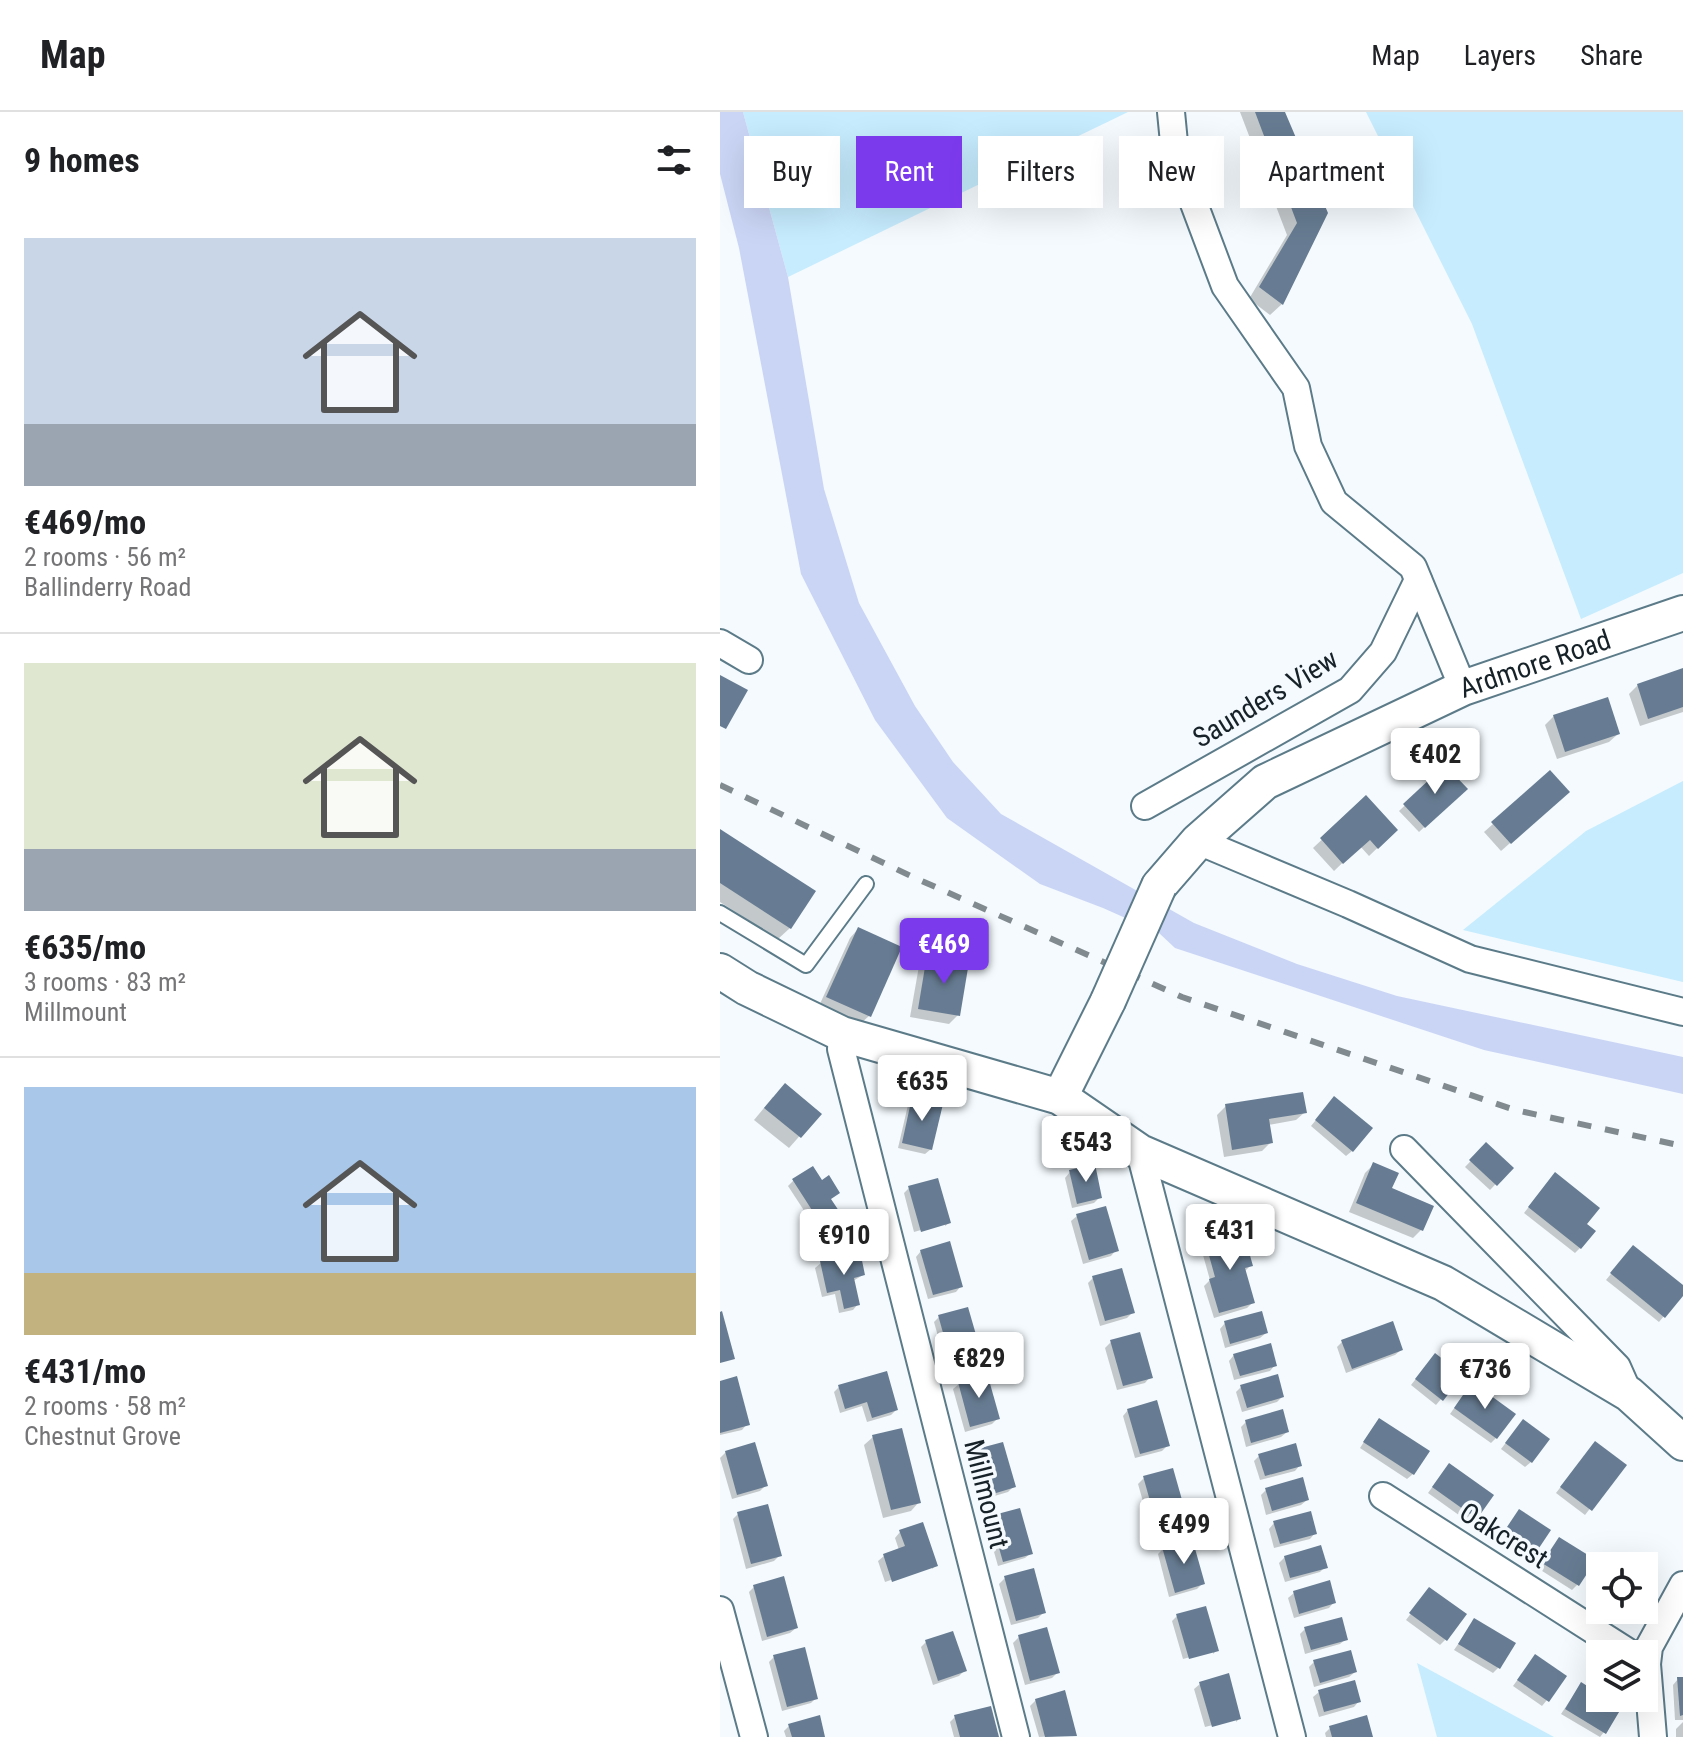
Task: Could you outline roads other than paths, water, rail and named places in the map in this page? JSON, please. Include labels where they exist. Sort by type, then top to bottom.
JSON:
[{"type":"street","points":[[1171,112],[1175,153],[1225,286],[1296,388],[1308,446],[1334,502],[1413,567],[1463,688]]},
{"type":"street","name":"Saunders View","points":[[1145,806],[1350,690],[1383,652],[1418,580]]},
{"type":"street","name":"Ardmore Road","points":[[1060,1097],[1108,1001],[1159,886],[1198,841],[1265,782],[1463,688],[1683,613]]},
{"type":"street","points":[[720,643],[749,660]]},
{"type":"street","points":[[1198,841],[1470,959],[1683,1012]]},
{"type":"street","points":[[720,971],[747,988],[842,1034],[1060,1097],[1140,1152],[1443,1283],[1629,1394],[1683,1443]]},
{"type":"street","name":"Millmount","points":[[842,1034],[841,1049],[1016,1737]]},
{"type":"street","points":[[1404,1149],[1617,1367],[1629,1394]]},
{"type":"street","points":[[1140,1152],[1292,1737]]},
{"type":"street","name":"Oakcrest","points":[[1383,1496],[1610,1640]]},
{"type":"street","points":[[1653,1640],[1683,1585]]},
{"type":"street","points":[[720,1610],[754,1737]]},
{"type":"street","points":[[1649,1712],[1653,1737]]},
{"type":"lane","points":[[720,913],[806,965],[866,884]]},
{"type":"railway","points":[[720,785],[913,877],[1182,997],[1515,1110],[1683,1146]]}]
